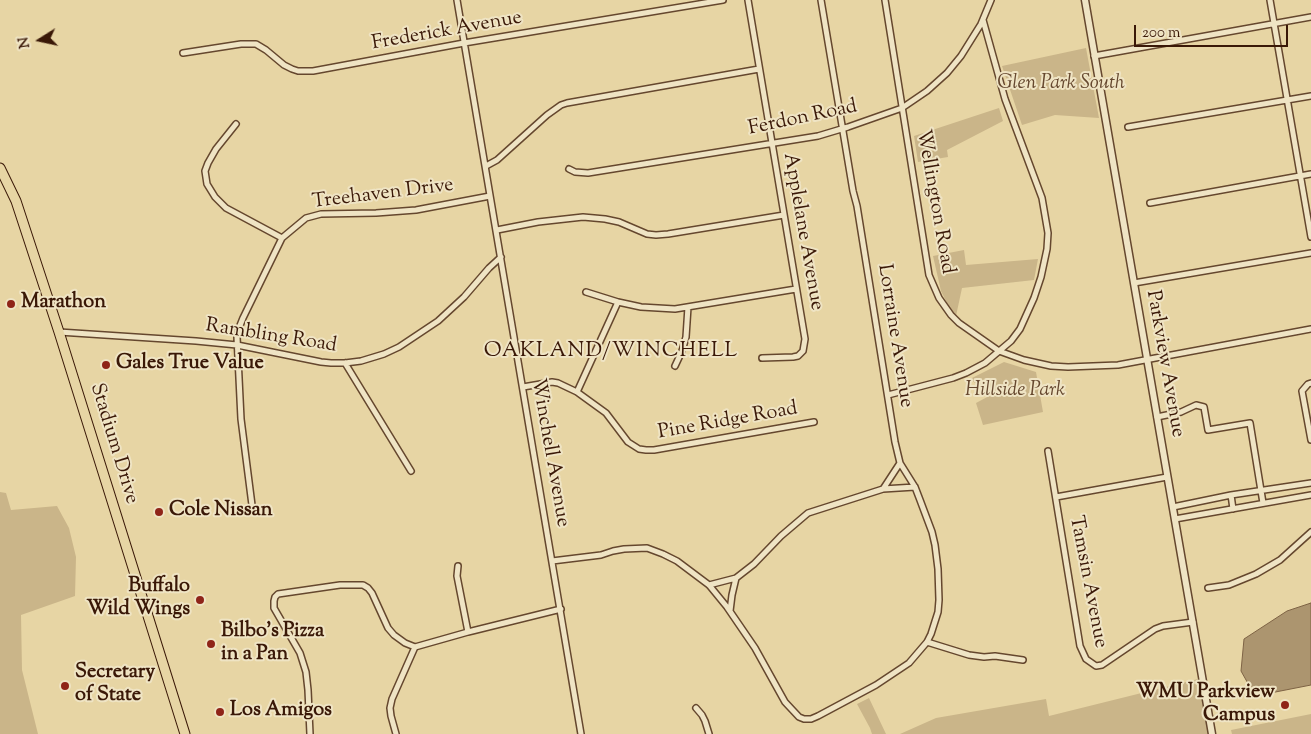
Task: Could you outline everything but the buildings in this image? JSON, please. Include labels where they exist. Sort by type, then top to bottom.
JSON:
[{"type":"main road","name":"Stadium Drive","points":[[0,168],[16,201],[59,332],[185,734]]},
{"type":"street","name":"Winchell Avenue","points":[[457,0],[581,734]]},
{"type":"street","name":"Frederick Avenue","points":[[183,53],[241,44],[256,44],[284,65],[305,72],[464,43],[723,0]]},
{"type":"street","name":"Applelane Avenue","points":[[748,0],[805,339],[802,351],[798,356],[762,358]]},
{"type":"street","name":"Lorraine Avenue","points":[[730,611],[755,648],[785,702],[799,717],[804,719],[818,716],[876,685],[909,663],[927,642],[938,612],[938,569],[932,532],[915,488],[900,463],[895,442],[821,0]]},
{"type":"street","name":"Wellington Road","points":[[884,0],[926,260],[934,287],[945,307],[959,323],[1000,351],[1024,360],[1060,367],[1104,366],[1146,360],[1311,329]]},
{"type":"street","name":"Ferdon Road","points":[[569,169],[575,172],[588,173],[818,136],[902,108],[927,91],[947,73],[961,56],[983,20],[991,0]]},
{"type":"street","name":"Parkview Avenue","points":[[1085,0],[1212,734]]},
{"type":"street","points":[[1270,0],[1311,237]]},
{"type":"street","points":[[1094,56],[1311,17]]},
{"type":"street","points":[[888,395],[929,385],[966,373],[985,363],[1011,341],[1020,329],[1042,277],[1047,249],[1048,233],[1046,218],[1040,192],[1005,99],[983,20]]},
{"type":"street","points":[[486,166],[497,160],[547,115],[567,103],[759,69]]},
{"type":"street","points":[[1128,127],[1311,96]]},
{"type":"street","points":[[236,124],[208,163],[205,171],[206,184],[226,208],[282,238]]},
{"type":"street","points":[[1150,202],[1311,174]]},
{"type":"street","name":"Treehaven Drive","points":[[252,505],[241,419],[237,345],[239,328],[243,318],[282,238],[306,218],[321,214],[416,210],[490,196]]},
{"type":"street","points":[[496,230],[538,222],[583,218],[619,222],[647,234],[668,234],[784,215]]},
{"type":"street","points":[[1134,283],[1311,253]]},
{"type":"street","name":"Rambling Road","points":[[59,332],[237,345],[321,362],[345,363],[384,354],[410,340],[438,321],[464,296],[488,268],[501,257]]},
{"type":"street","points":[[586,292],[640,307],[665,309],[796,289]]},
{"type":"street","points":[[577,392],[618,302]]},
{"type":"street","points":[[675,366],[686,336],[688,307]]},
{"type":"street","points":[[345,363],[411,471]]},
{"type":"street","name":"Pine Ridge Road","points":[[523,387],[552,382],[577,392],[606,413],[628,442],[639,449],[646,450],[814,422]]},
{"type":"street","points":[[1311,383],[1302,391],[1311,440]]},
{"type":"street","points":[[1157,418],[1181,412],[1196,405],[1204,407],[1208,430],[1250,423],[1263,503]]},
{"type":"street","name":"Tamsin Avenue","points":[[1048,451],[1080,646],[1089,662],[1096,666],[1102,665],[1148,632],[1163,626],[1193,622]]},
{"type":"street","points":[[883,489],[900,463]]},
{"type":"street","points":[[1056,497],[1167,477]]},
{"type":"street","points":[[1173,506],[1311,483]]},
{"type":"street","points":[[709,585],[736,578],[754,564],[781,536],[808,513],[883,489],[915,488]]},
{"type":"street","points":[[1231,495],[1233,509]]},
{"type":"street","points":[[1175,519],[1311,495]]},
{"type":"street","points":[[1208,588],[1229,585],[1256,574],[1280,560],[1311,532]]},
{"type":"street","points":[[552,560],[601,555],[624,549],[647,548],[677,560],[709,585],[730,611]]},
{"type":"street","points":[[458,566],[457,576],[468,632]]},
{"type":"street","points":[[730,611],[736,578]]},
{"type":"street","points":[[310,734],[308,690],[303,662],[300,653],[276,613],[274,604],[274,597],[281,593],[340,585],[363,585],[372,593],[388,628],[405,643],[415,646],[561,609]]},
{"type":"street","points":[[927,642],[969,655],[1023,660]]},
{"type":"street","points":[[396,734],[390,708],[392,699],[415,646]]},
{"type":"street","points":[[696,708],[705,721],[709,734]]},
{"type":"green space","name":"Glen Park South","points":[[1086,48],[1099,118],[1055,115],[1022,125],[1002,66]]},
{"type":"green space","points":[[999,108],[1003,121],[947,150],[948,157],[918,162],[914,136]]},
{"type":"green space","points":[[964,250],[966,265],[1038,259],[1034,280],[962,288],[956,316],[941,291],[933,256]]},
{"type":"green space","name":"Hillside Park","points":[[1004,362],[1036,372],[1043,412],[983,425],[976,403],[991,395],[970,379]]},
{"type":"green space","points":[[0,492],[6,493],[11,510],[57,506],[69,528],[76,557],[75,596],[21,615],[22,670],[38,734],[0,734]]},
{"type":"green space","points":[[1202,678],[1212,734],[900,734],[936,718],[1046,699],[1049,716]]},
{"type":"green space","points":[[869,698],[886,734],[872,734],[857,704]]},
{"type":"green space","points":[[1311,714],[1311,734],[1232,734],[1231,730]]},
{"type":"shaded area","points":[[1311,603],[1311,685],[1255,696],[1241,671],[1244,639],[1287,611]]},
{"type":"place","name":"Marathon","points":[[11,304]]},
{"type":"place","name":"Gales True Value","points":[[106,365]]},
{"type":"place","name":"Cole Nissan","points":[[159,512]]},
{"type":"place","name":"Buffalo Wild Wings","points":[[200,600]]},
{"type":"place","name":"Bilbo's Pizza in a Pan","points":[[211,644]]},
{"type":"place","name":"Secretary of State","points":[[65,686]]},
{"type":"place","name":"WMU Parkview Campus","points":[[1285,705]]},
{"type":"place","name":"Los Amigos","points":[[220,712]]},
{"type":"district","name":"OAKLAND/WINCHELL","points":[[611,352]]}]
